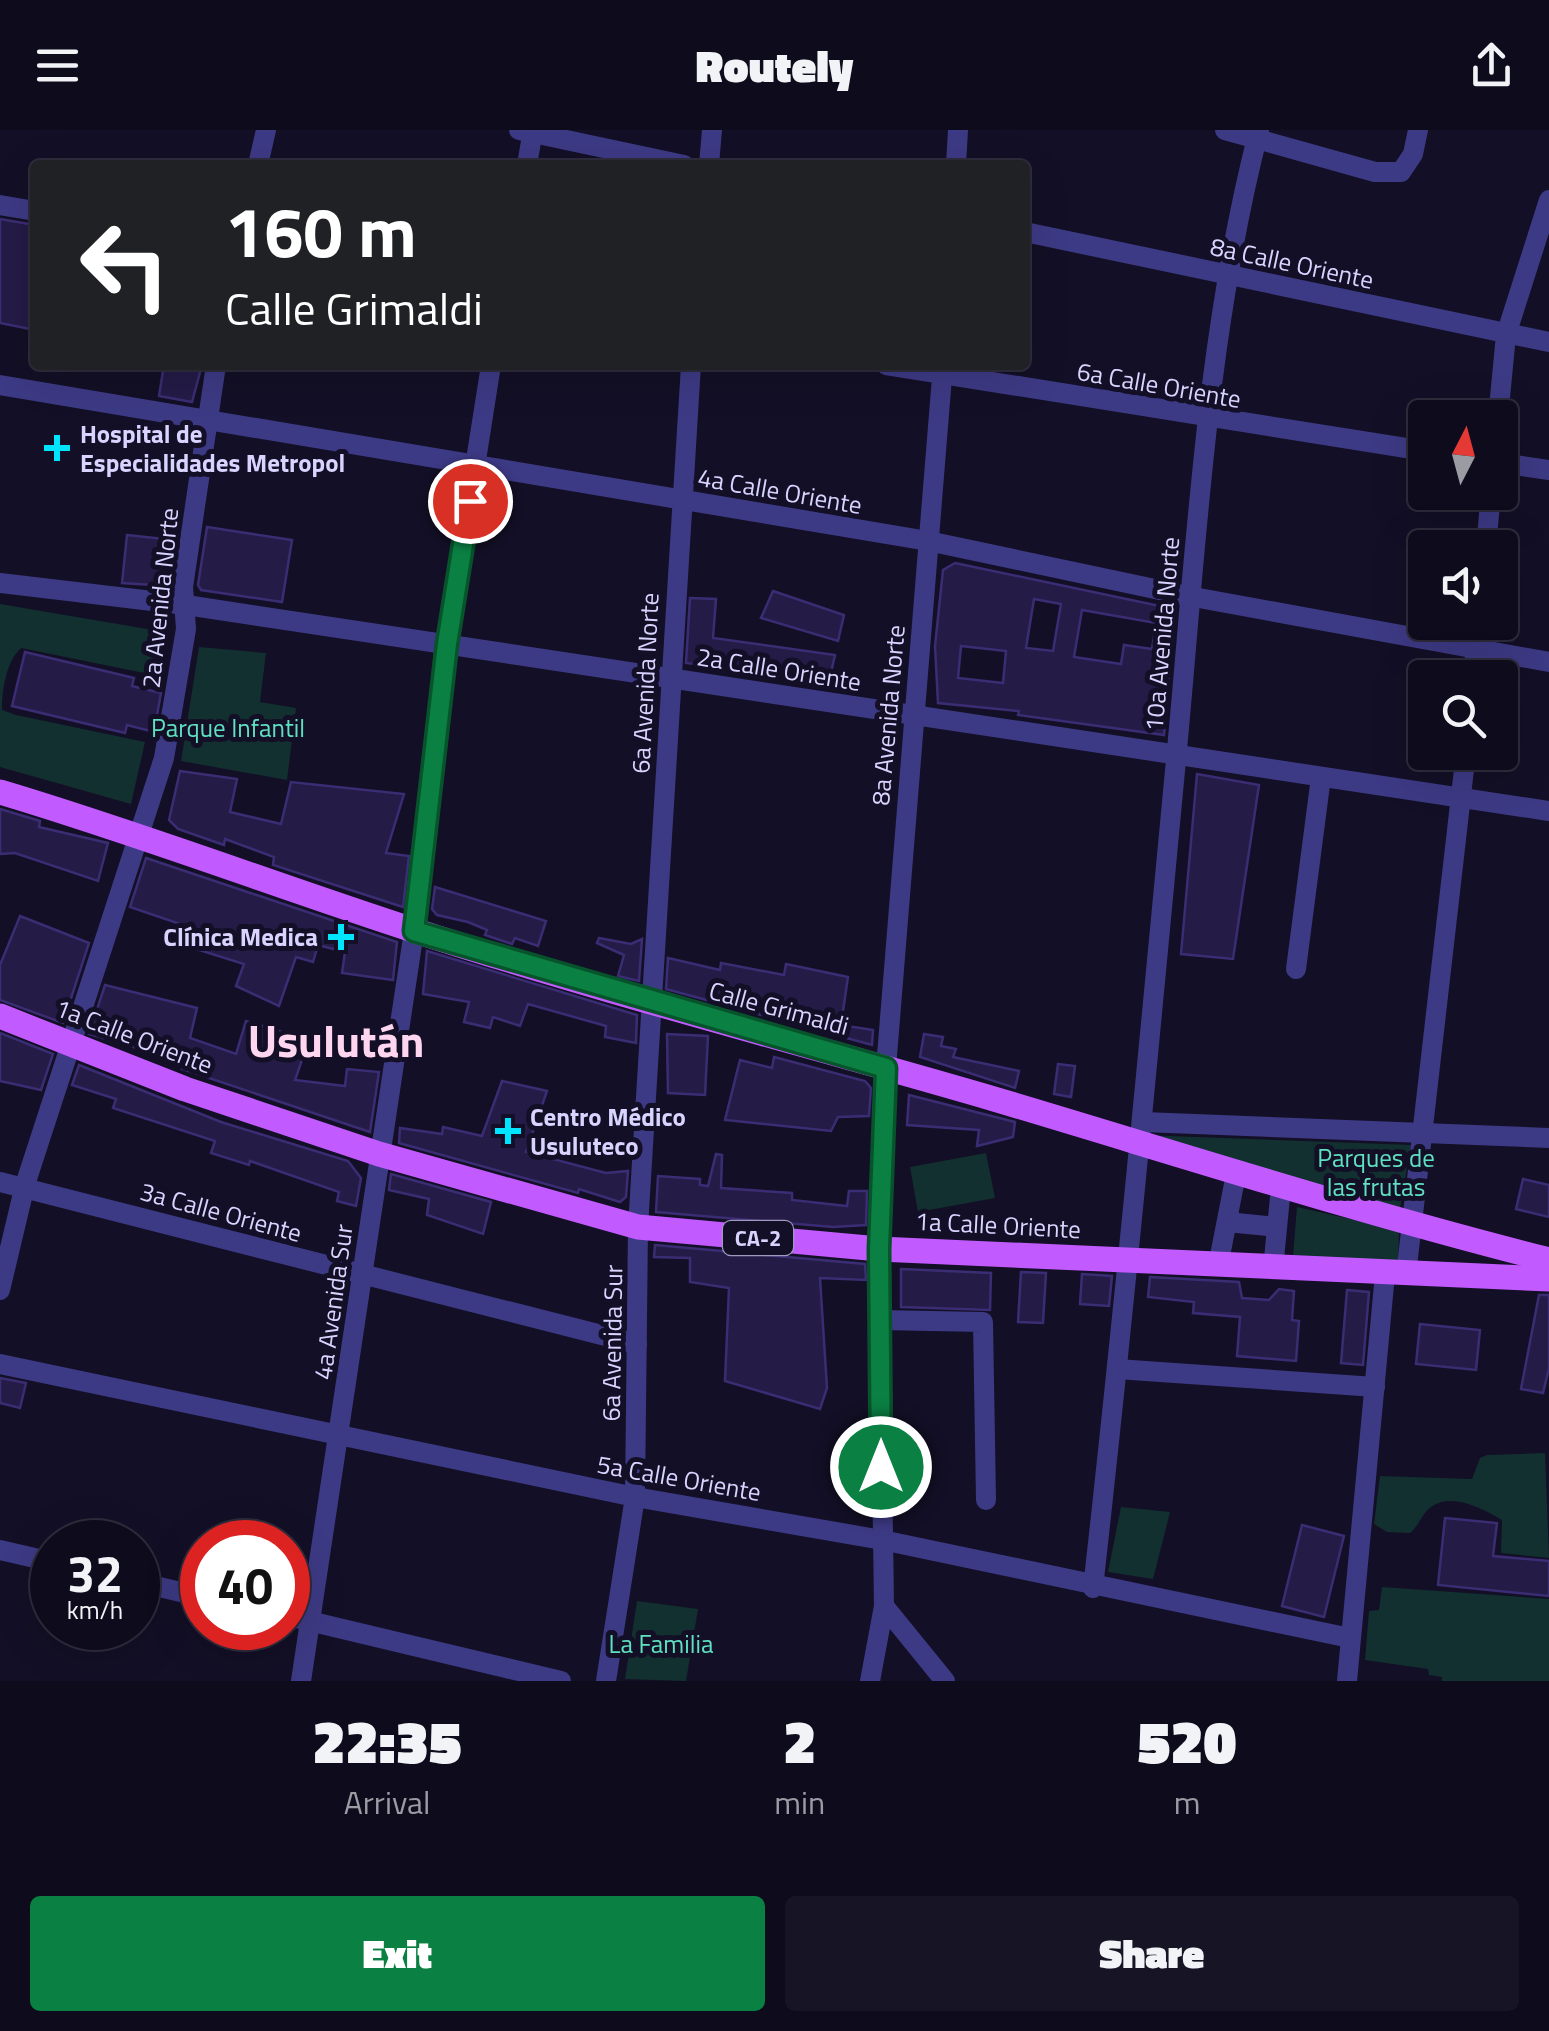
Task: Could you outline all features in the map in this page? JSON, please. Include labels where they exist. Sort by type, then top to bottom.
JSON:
[{"type":"main road","name":"Calle Grimaldi","points":[[0,792],[139,833],[414,931],[652,1004],[1142,1134],[1236,1174],[1549,1260]]},
{"type":"main road","name":"1a Calle Oriente","points":[[0,1016],[68,1045],[380,1154],[638,1227],[879,1249],[1549,1280]]},
{"type":"street","points":[[259,160],[266,130]]},
{"type":"street","points":[[709,160],[712,130]]},
{"type":"street","points":[[956,160],[958,130]]},
{"type":"street","points":[[1225,130],[1258,134],[1376,172],[1401,172],[1413,154],[1418,130]]},
{"type":"street","points":[[527,160],[528,131],[661,160]]},
{"type":"street","name":"10a Avenida Norte","points":[[1093,1588],[1142,1134],[1188,596],[1228,276],[1258,134]]},
{"type":"street","points":[[1500,400],[1506,334],[1549,200]]},
{"type":"street","points":[[0,205],[30,210]]},
{"type":"street","name":"8a Calle Oriente","points":[[1030,233],[1549,342]]},
{"type":"street","name":"2a Avenida Norte","points":[[0,1290],[24,1185],[170,732],[186,605],[183,587],[215,370]]},
{"type":"street","name":"4a Avenida Sur","points":[[301,1681],[414,931],[447,644],[491,370]]},
{"type":"street","name":"6a Avenida Norte","points":[[652,1004],[691,370]]},
{"type":"street","name":"8a Avenida Norte","points":[[870,1681],[884,1606],[879,1249],[886,1068],[942,370]]},
{"type":"street","name":"6a Calle Oriente","points":[[947,370],[1211,420],[1408,449]]},
{"type":"street","name":"4a Calle Oriente","points":[[0,385],[928,541],[1188,596],[1549,662]]},
{"type":"street","points":[[1518,466],[1549,470]]},
{"type":"street","name":"2a Calle Oriente","points":[[0,583],[186,605],[669,676],[1549,812]]},
{"type":"street","points":[[1475,660],[1477,640]]},
{"type":"street","points":[[1347,1681],[1375,1386],[1395,1275],[1412,1225],[1464,770]]},
{"type":"street","points":[[1296,969],[1321,777]]},
{"type":"street","name":"6a Avenida Sur","points":[[606,1681],[634,1497],[638,1227],[652,1004]]},
{"type":"street","points":[[1142,1134],[1549,1138]]},
{"type":"street","name":"3a Calle Oriente","points":[[0,1170],[24,1185]]},
{"type":"street","points":[[1218,1266],[1236,1174]]},
{"type":"street","name":"3a Calle Oriente","points":[[0,1182],[638,1344]]},
{"type":"street","points":[[1273,1268],[1281,1187]]},
{"type":"street","points":[[1227,1222],[1277,1227]]},
{"type":"street","points":[[880,1320],[983,1322],[986,1500]]},
{"type":"street","name":"5a Calle Oriente","points":[[0,1364],[634,1497],[882,1540],[1093,1588],[1350,1638]]},
{"type":"street","points":[[1118,1369],[1375,1386]]},
{"type":"street","points":[[0,1550],[30,1557]]},
{"type":"street","points":[[884,1606],[945,1681]]},
{"type":"street","points":[[312,1622],[562,1681]]},
{"type":"green space","points":[[0,604],[159,631],[154,675],[21,648],[8,668],[4,685],[2,710],[145,742],[131,804],[0,767]]},
{"type":"green space","name":"Parque Infantil","points":[[199,647],[266,653],[260,702],[296,708],[287,780],[181,761]]},
{"type":"green space","name":"Parques de las frutas","points":[[1142,1135],[1411,1145],[1400,1208]]},
{"type":"green space","points":[[986,1153],[995,1198],[918,1212],[910,1167]]},
{"type":"green space","points":[[1297,1207],[1399,1230],[1398,1265],[1293,1256]]},
{"type":"green space","points":[[1545,1453],[1549,1558],[1501,1553],[1502,1520],[1458,1502],[1431,1507],[1410,1533],[1387,1532],[1374,1524],[1380,1476],[1472,1479],[1480,1458],[1487,1455]]},
{"type":"green space","points":[[1121,1507],[1170,1512],[1153,1579],[1108,1572]]},
{"type":"green space","points":[[1382,1587],[1549,1599],[1549,1681],[1442,1681],[1442,1677],[1429,1675],[1428,1669],[1365,1660],[1369,1611],[1379,1610]]},
{"type":"green space","name":"La Familia","points":[[637,1601],[698,1609],[686,1681],[625,1679]]},
{"type":"building","points":[[0,219],[30,224],[30,329],[0,323]]},
{"type":"building","points":[[163,370],[201,370],[192,402],[159,396]]},
{"type":"building","points":[[207,527],[292,540],[282,602],[201,590],[198,585]]},
{"type":"building","points":[[127,535],[174,540],[168,586],[122,583]]},
{"type":"building","points":[[955,563],[1174,609],[1164,735],[1018,715],[1019,711],[938,703],[935,646],[943,570]],"holes":[[[1034,599],[1061,604],[1053,651],[1026,648]],[[1082,610],[1156,623],[1152,649],[1124,645],[1121,664],[1074,657]],[[961,646],[1006,651],[1003,683],[958,678]]]},
{"type":"building","points":[[773,591],[844,615],[838,641],[761,618]]},
{"type":"building","points":[[690,598],[716,599],[713,638],[835,655],[829,681],[686,663]]},
{"type":"building","points":[[25,652],[134,678],[132,686],[161,693],[154,732],[127,725],[125,733],[12,706]]},
{"type":"building","points":[[180,771],[237,779],[230,812],[281,824],[291,782],[404,794],[386,853],[409,856],[403,907],[273,865],[274,857],[225,839],[224,845],[178,829],[169,820]]},
{"type":"building","points":[[1197,774],[1259,785],[1233,959],[1181,954]]},
{"type":"building","points":[[0,809],[40,821],[39,827],[108,843],[98,881],[15,853],[0,854]]},
{"type":"building","points":[[146,858],[397,942],[393,980],[342,973],[345,952],[318,945],[313,962],[296,957],[279,1006],[236,986],[244,964],[180,944],[186,926],[130,907]]},
{"type":"building","points":[[435,887],[546,921],[538,946],[515,938],[512,944],[485,935],[487,930],[468,922],[437,915],[432,909]]},
{"type":"building","points":[[20,916],[89,943],[63,1023],[0,1000],[0,965]]},
{"type":"building","points":[[599,938],[631,944],[642,939],[639,981],[618,976],[624,955],[597,943]]},
{"type":"building","points":[[427,951],[637,1015],[636,1043],[605,1037],[606,1026],[528,1004],[520,1026],[493,1017],[490,1028],[464,1022],[469,1002],[423,994]]},
{"type":"building","points":[[668,958],[720,970],[721,963],[784,975],[786,964],[848,977],[841,1025],[873,1030],[872,1045],[666,989]]},
{"type":"building","points":[[105,985],[197,1008],[190,1038],[236,1054],[246,1021],[309,1040],[295,1080],[345,1086],[347,1069],[379,1072],[370,1132],[182,1069],[184,1062],[89,1034]]},
{"type":"building","points":[[0,1033],[53,1054],[41,1090],[0,1081]]},
{"type":"building","points":[[667,1034],[708,1036],[705,1095],[668,1093]]},
{"type":"building","points":[[924,1034],[943,1037],[941,1046],[956,1049],[953,1057],[1019,1071],[1015,1088],[920,1057]]},
{"type":"building","points":[[774,1057],[865,1081],[871,1088],[869,1116],[838,1117],[831,1131],[725,1120],[740,1060],[772,1068]]},
{"type":"building","points":[[1058,1064],[1075,1066],[1071,1097],[1054,1094]]},
{"type":"building","points":[[79,1065],[221,1122],[348,1161],[361,1178],[356,1206],[337,1201],[339,1192],[250,1161],[249,1165],[211,1153],[215,1141],[113,1108],[116,1099],[72,1085]]},
{"type":"building","name":"Centro Médico Usuluteco","points":[[502,1081],[547,1091],[526,1152],[606,1173],[628,1171],[626,1197],[620,1202],[579,1189],[578,1193],[399,1143],[400,1128],[442,1134],[443,1127],[482,1136]]},
{"type":"building","points":[[909,1095],[1015,1122],[1013,1137],[977,1146],[979,1130],[907,1125]]},
{"type":"building","points":[[716,1154],[722,1155],[721,1188],[792,1193],[792,1200],[847,1206],[849,1191],[867,1191],[866,1225],[833,1227],[656,1212],[658,1176],[700,1179],[700,1185],[708,1186]]},
{"type":"building","points":[[391,1174],[491,1202],[483,1234],[427,1215],[429,1199],[389,1190]]},
{"type":"building","points":[[1523,1179],[1549,1185],[1549,1217],[1516,1209]]},
{"type":"building","points":[[655,1245],[865,1264],[866,1280],[820,1278],[827,1388],[820,1409],[725,1381],[729,1288],[690,1282],[690,1258],[654,1257]]},
{"type":"building","points":[[901,1269],[991,1273],[990,1310],[901,1307]]},
{"type":"building","points":[[1021,1272],[1046,1273],[1043,1323],[1018,1322]]},
{"type":"building","points":[[1082,1274],[1112,1276],[1109,1306],[1080,1304]]},
{"type":"building","points":[[1150,1277],[1239,1282],[1242,1298],[1269,1300],[1279,1289],[1294,1291],[1292,1320],[1299,1321],[1296,1361],[1237,1356],[1240,1317],[1193,1313],[1194,1302],[1148,1297]]},
{"type":"building","points":[[1347,1290],[1369,1292],[1363,1365],[1341,1363]]},
{"type":"building","points":[[1539,1295],[1549,1295],[1549,1368],[1543,1393],[1521,1389]]},
{"type":"building","points":[[1420,1324],[1480,1330],[1476,1370],[1416,1364]]},
{"type":"building","points":[[0,1378],[26,1383],[20,1408],[0,1403]]},
{"type":"building","points":[[1445,1518],[1497,1523],[1493,1556],[1549,1561],[1549,1596],[1438,1585]]},
{"type":"building","points":[[1302,1525],[1344,1536],[1324,1617],[1282,1606]]},
{"type":"place","name":"Hospital de Especialidades Metropol","points":[[57,448]]},
{"type":"place","name":"Clínica Medica","points":[[341,937]]},
{"type":"place","name":"Centro Médico Usuluteco","points":[[508,1131]]},
{"type":"district","name":"Usulután","points":[[336,1041]]},
{"type":"route","points":[[470,501],[447,644],[414,931],[652,1004],[886,1068],[879,1249],[881,1467]]}]
